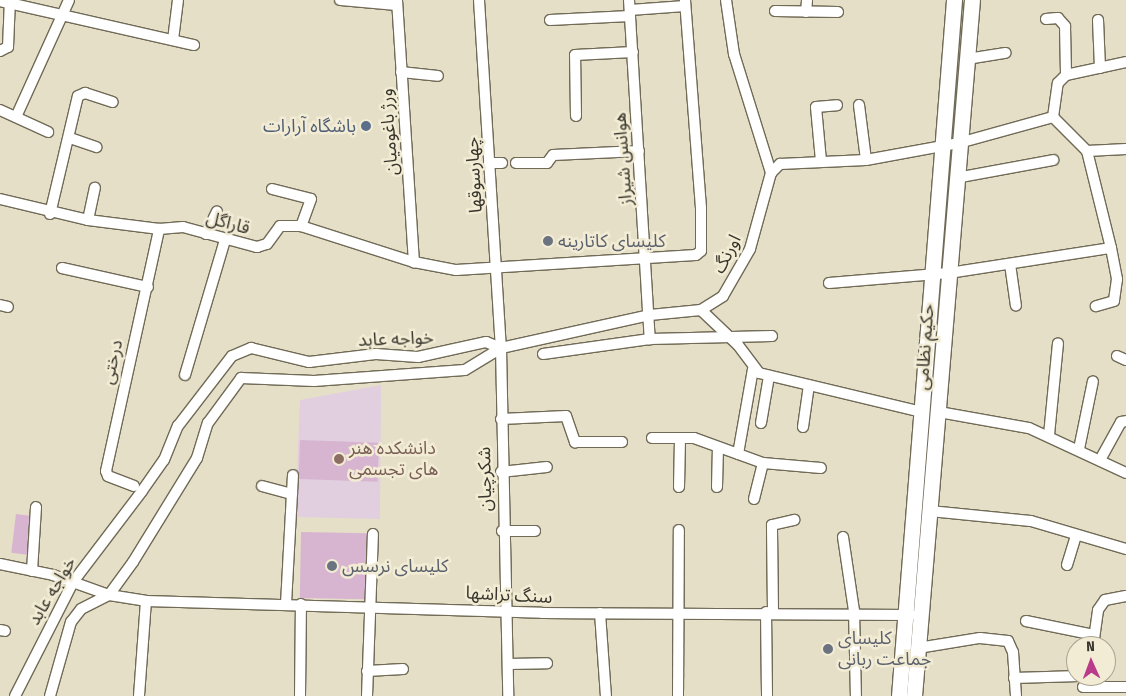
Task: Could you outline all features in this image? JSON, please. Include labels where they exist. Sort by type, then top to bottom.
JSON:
[{"type":"main road","name":"حکیم نظامی","points":[[914,696],[918,648],[914,614],[922,412],[941,144],[954,0]]},
{"type":"main road","name":"حکیم نظامی","points":[[899,696],[930,511],[972,0]]},
{"type":"street","points":[[16,117],[69,0]]},
{"type":"street","points":[[174,40],[178,0]]},
{"type":"street","points":[[340,0],[397,2]]},
{"type":"street","name":"چهارسوقها","points":[[479,0],[501,348]]},
{"type":"street","points":[[726,0],[734,54],[771,173],[789,162],[866,160],[941,144],[959,143],[1053,117]]},
{"type":"street","points":[[806,12],[807,0]]},
{"type":"street","points":[[0,52],[8,47],[7,1],[194,45]]},
{"type":"street","name":"ورژ باغومیان","points":[[397,2],[414,262]]},
{"type":"street","points":[[550,20],[685,3]]},
{"type":"street","name":"قاراگل","points":[[0,199],[50,214],[159,229],[177,226],[225,240],[262,246],[280,226],[301,226],[414,262],[496,270],[699,254],[700,185],[685,3]]},
{"type":"street","name":"هوانس شیراز","points":[[630,9],[650,339]]},
{"type":"street","points":[[775,11],[838,12]]},
{"type":"street","points":[[1046,19],[1058,18],[1065,26],[1066,75],[1056,92],[1053,117]]},
{"type":"street","points":[[1098,20],[1100,68]]},
{"type":"street","points":[[576,116],[574,55],[633,52]]},
{"type":"street","points":[[967,58],[1006,53]]},
{"type":"street","points":[[1066,75],[1126,62]]},
{"type":"street","points":[[401,72],[438,76]]},
{"type":"street","points":[[50,214],[81,93],[112,102]]},
{"type":"street","points":[[821,161],[816,107],[837,105]]},
{"type":"street","points":[[859,105],[866,160]]},
{"type":"street","points":[[0,110],[48,132]]},
{"type":"street","points":[[1053,117],[1087,151],[1111,248],[1122,279],[1113,304],[1096,306]]},
{"type":"street","points":[[70,138],[96,147]]},
{"type":"street","points":[[1087,151],[1126,149]]},
{"type":"street","points":[[516,163],[547,163],[553,155],[639,151]]},
{"type":"street","points":[[956,178],[1054,160]]},
{"type":"street","points":[[489,163],[502,163]]},
{"type":"street","name":"اورنگ","points":[[501,348],[650,315],[701,310],[724,296],[750,249],[771,173]]},
{"type":"street","points":[[88,220],[95,188]]},
{"type":"street","points":[[272,189],[312,199],[301,226]]},
{"type":"street","points":[[206,234],[217,210]]},
{"type":"street","name":"درختی","points":[[134,486],[108,476],[106,471],[148,287],[159,229]]},
{"type":"street","points":[[185,375],[225,240]]},
{"type":"street","points":[[829,282],[949,273],[1111,248]]},
{"type":"street","points":[[1010,264],[1016,306]]},
{"type":"street","points":[[62,268],[148,287]]},
{"type":"street","points":[[701,310],[724,335],[738,345],[753,369],[769,376],[922,412]]},
{"type":"street","points":[[543,354],[650,339],[724,335],[772,336]]},
{"type":"street","name":"خواجه عابد","points":[[15,696],[73,582],[158,467],[178,426],[220,368],[241,350],[265,351],[309,362],[376,354],[418,357],[486,342],[501,348]]},
{"type":"street","points":[[1049,435],[1058,342]]},
{"type":"street","name":"شکرچیان","points":[[501,348],[502,531],[508,696]]},
{"type":"street","name":"خواجه عابد","points":[[50,696],[71,622],[81,610],[109,595],[152,534],[197,458],[208,423],[241,378],[314,381],[465,370],[501,348]]},
{"type":"street","points":[[738,454],[753,369]]},
{"type":"street","points":[[761,423],[769,376]]},
{"type":"street","points":[[1079,449],[1093,381]]},
{"type":"street","points":[[803,427],[809,385]]},
{"type":"street","points":[[939,412],[1049,435],[1126,473]]},
{"type":"street","points":[[501,419],[566,416],[575,442],[622,442]]},
{"type":"street","points":[[1100,460],[1121,422],[1126,421]]},
{"type":"street","points":[[652,438],[680,438],[718,447],[763,463],[821,468]]},
{"type":"street","points":[[679,487],[680,438]]},
{"type":"street","points":[[717,487],[718,447]]},
{"type":"street","points":[[754,499],[763,463]]},
{"type":"street","points":[[502,472],[547,467]]},
{"type":"street","points":[[286,604],[293,475]]},
{"type":"street","points":[[262,486],[292,494]]},
{"type":"street","points":[[32,571],[36,507]]},
{"type":"street","points":[[930,511],[1030,521],[1126,550]]},
{"type":"street","points":[[767,696],[772,525],[794,520]]},
{"type":"street","points":[[678,696],[676,613],[679,530]]},
{"type":"street","points":[[502,531],[535,531]]},
{"type":"street","points":[[367,696],[368,606],[373,534]]},
{"type":"street","points":[[1067,566],[1076,535]]},
{"type":"street","points":[[843,537],[854,611],[856,696]]},
{"type":"street","name":"سنگ تراشها","points":[[0,565],[73,582],[109,595],[146,600],[600,613],[854,611],[914,614]]},
{"type":"street","points":[[1026,621],[1094,635],[1098,610],[1105,600],[1126,596]]},
{"type":"street","points":[[139,696],[146,600]]},
{"type":"street","points":[[300,696],[301,604]]},
{"type":"street","points":[[600,613],[606,696]]},
{"type":"street","points":[[918,648],[1002,639],[1011,646],[1016,696]]},
{"type":"street","points":[[508,664],[548,662]]},
{"type":"street","points":[[367,671],[403,669]]},
{"type":"street","points":[[1014,678],[1066,676]]},
{"type":"street","points":[[1083,691],[1126,687]]},
{"type":"shaded area","name":"دانشکده هنر های تجسمی","points":[[381,385],[380,519],[295,517],[300,400]]},
{"type":"building","points":[[300,440],[379,443],[378,482],[299,479]]},
{"type":"building","points":[[16,514],[32,516],[27,555],[11,553]]},
{"type":"building","name":"کلیسای نرسس","points":[[301,532],[368,533],[367,599],[300,598]]},
{"type":"place","name":"باشگاه آرارات","points":[[366,126]]},
{"type":"place","name":"کلیسای کاتارینه","points":[[548,241]]},
{"type":"place","name":"دانشکده هنر های تجسمی","points":[[339,459]]},
{"type":"place","name":"کلیسای نرسس","points":[[332,566]]},
{"type":"place","name":"کلیسای جماعت ربانی","points":[[828,649]]}]
